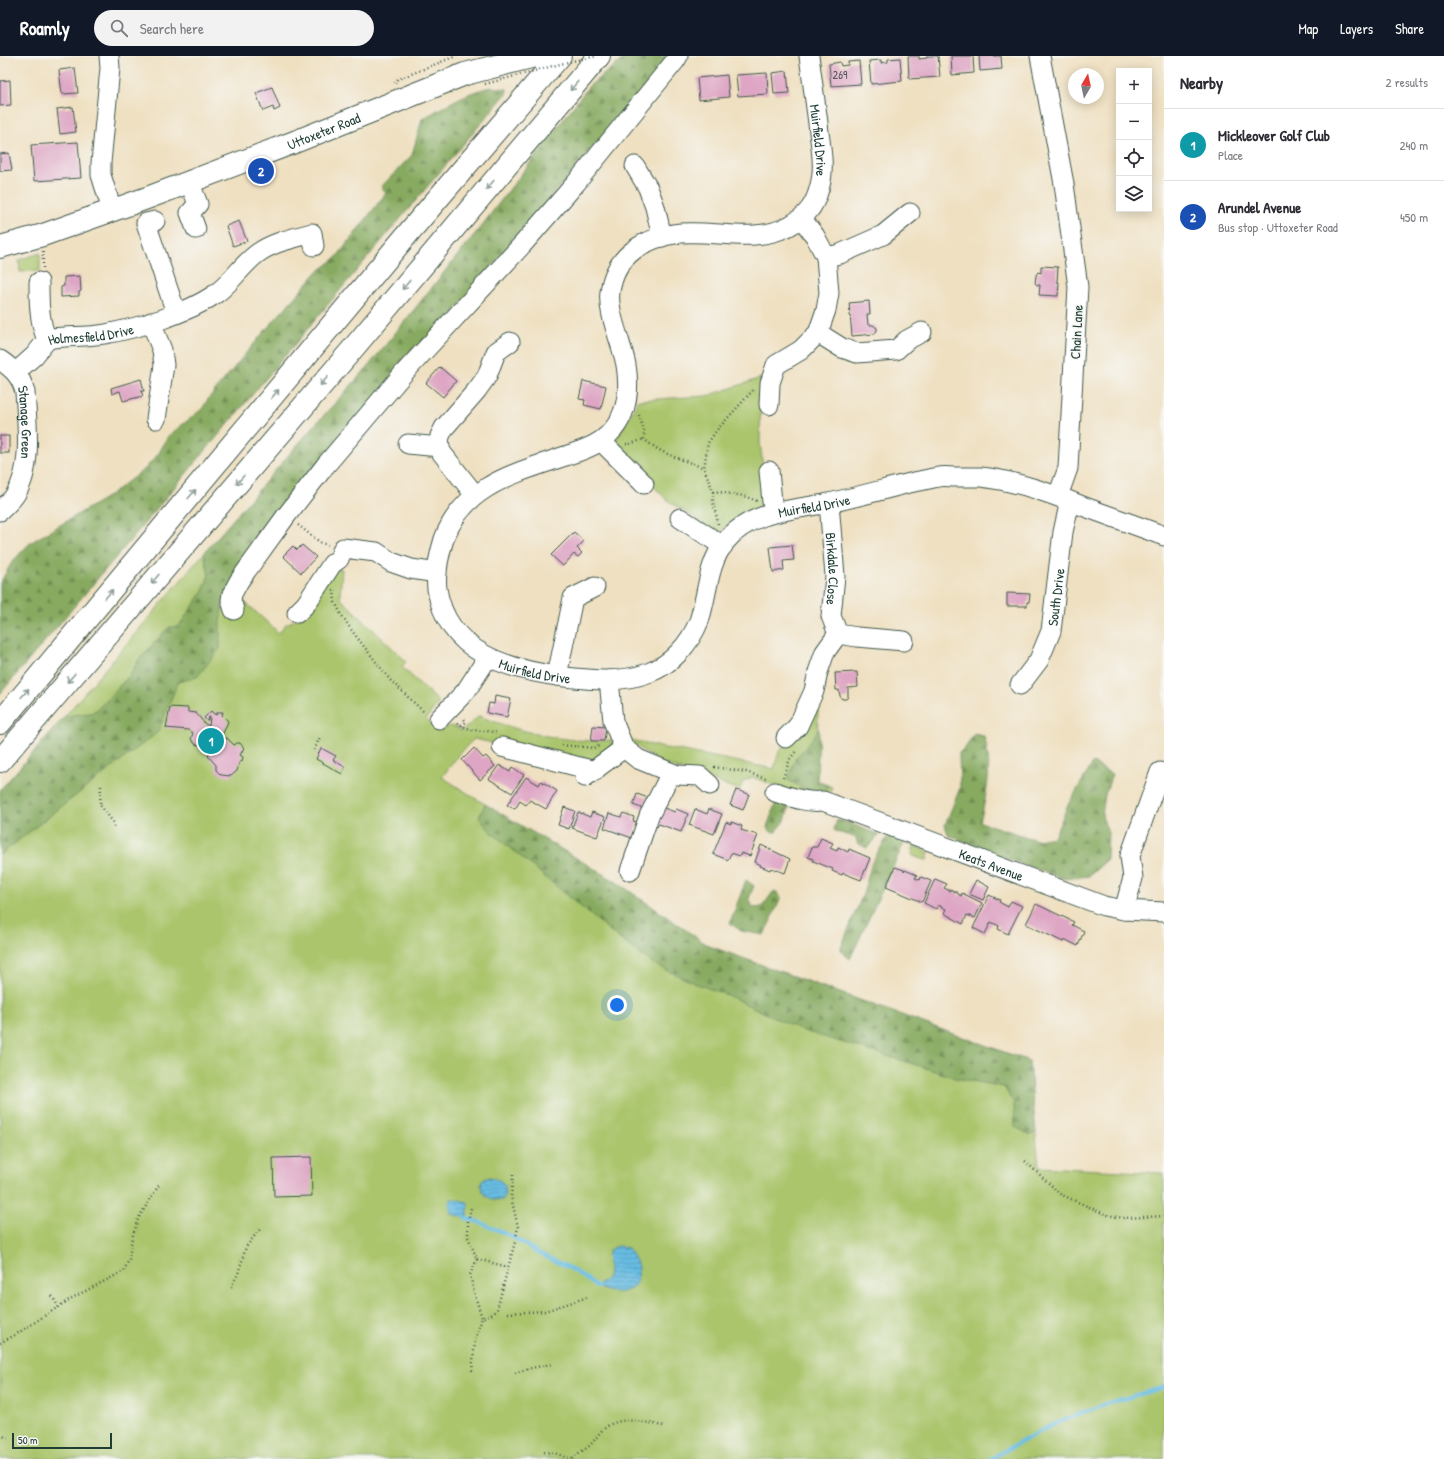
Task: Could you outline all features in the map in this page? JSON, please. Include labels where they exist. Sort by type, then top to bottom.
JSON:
[{"type":"main road","points":[[0,723],[410,231],[560,56]]},
{"type":"main road","points":[[0,761],[355,346],[598,56]]},
{"type":"main road","name":"Uttoxeter Road","points":[[0,247],[43,235],[292,143],[500,60],[530,57]]},
{"type":"street","points":[[109,56],[110,68],[101,175],[112,210]]},
{"type":"street","points":[[234,610],[231,600],[232,594],[239,581],[286,516],[325,466],[403,374],[522,245],[576,183],[678,56]]},
{"type":"street","name":"Muirfield Drive","points":[[810,56],[824,170],[813,208],[802,219],[769,234],[745,236],[712,233],[681,233],[662,237],[633,250],[625,256],[615,273],[609,294],[610,304],[625,360],[628,379],[628,397],[622,415],[610,433],[601,441],[582,450],[499,481],[475,495],[464,506],[451,523],[442,546],[437,572],[438,591],[442,606],[454,630],[468,644],[488,657],[504,664],[557,676],[586,679],[609,680],[634,677],[647,674],[664,665],[679,653],[690,639],[699,621],[712,567],[725,542],[736,530],[754,519],[772,513],[829,503],[939,477],[981,477],[1016,484],[1064,498]]},
{"type":"street","name":"Chain Lane","points":[[1040,56],[1064,184],[1078,287],[1068,468],[1064,498]]},
{"type":"street","points":[[635,166],[648,188],[655,207],[662,237]]},
{"type":"street","points":[[189,181],[198,204],[190,213],[196,229]]},
{"type":"street","points":[[826,257],[840,254],[883,235],[896,234],[910,213]]},
{"type":"street","points":[[768,405],[770,383],[776,365],[800,350],[818,333],[826,310],[829,293],[826,257],[815,236],[802,219]]},
{"type":"street","points":[[155,221],[146,223],[176,313]]},
{"type":"street","name":"Holmesfield Drive","points":[[16,372],[34,356],[47,340],[53,338],[105,334],[151,322],[203,302],[216,294],[257,253],[264,249],[282,241],[312,233],[314,246]]},
{"type":"street","points":[[39,282],[41,324],[47,340]]},
{"type":"street","points":[[151,322],[162,350],[164,365],[156,420]]},
{"type":"street","points":[[818,333],[842,348],[857,353],[896,350],[907,340],[922,332]]},
{"type":"street","points":[[475,495],[441,452],[440,436],[444,428],[483,388],[496,352],[510,342]]},
{"type":"street","name":"Stanage Green","points":[[0,360],[16,372],[23,384],[25,392],[27,450],[25,467],[18,490],[11,501],[0,511]]},
{"type":"street","points":[[601,441],[644,484]]},
{"type":"street","points":[[408,444],[440,448]]},
{"type":"street","points":[[769,471],[772,513]]},
{"type":"street","points":[[1064,498],[1164,536]]},
{"type":"street","name":"South Drive","points":[[1020,685],[1039,660],[1051,631],[1063,532],[1064,498]]},
{"type":"street","name":"Birkdale Close","points":[[829,503],[835,576],[830,616],[838,634]]},
{"type":"street","points":[[680,518],[725,542]]},
{"type":"street","points":[[297,613],[306,604],[332,564],[340,555],[343,548],[369,550],[376,552],[391,562],[411,569],[437,572]]},
{"type":"street","points":[[557,676],[574,598],[595,587]]},
{"type":"street","points":[[786,738],[798,726],[814,691],[818,672],[825,652],[838,634],[904,641]]},
{"type":"street","points":[[454,717],[466,691],[488,657]]},
{"type":"street","points":[[609,680],[613,721],[624,748],[638,759],[677,775],[707,775]]},
{"type":"street","points":[[502,747],[590,774],[624,748]]},
{"type":"street","points":[[630,871],[649,816],[671,772]]},
{"type":"street","points":[[1124,910],[1133,878],[1130,856],[1160,772]]},
{"type":"street","name":"Keats Avenue","points":[[775,786],[802,800],[814,802],[823,801],[1104,906],[1124,910],[1164,912]]},
{"type":"path","points":[[396,80],[456,56]]},
{"type":"path","points":[[486,84],[568,62],[598,56]]},
{"type":"path","points":[[39,282],[43,276],[43,235]]},
{"type":"path","points":[[725,542],[715,515],[713,491],[704,468],[708,443],[716,431],[756,387]]},
{"type":"path","points":[[628,397],[638,403],[638,414],[644,431],[644,438],[672,457],[704,468]]},
{"type":"path","points":[[713,491],[744,496],[756,500],[766,506],[772,513]]},
{"type":"path","points":[[286,516],[320,543],[330,546],[340,555]]},
{"type":"path","points":[[335,586],[335,602],[341,614],[352,631],[392,681],[435,724],[454,717]]},
{"type":"path","points":[[314,750],[320,736]]},
{"type":"path","points":[[707,775],[746,772],[775,786]]},
{"type":"path","points":[[101,786],[100,805],[113,822],[114,828]]},
{"type":"path","points":[[1025,1161],[1060,1194],[1107,1215],[1124,1218],[1164,1216]]},
{"type":"path","points":[[513,1175],[511,1197],[518,1227],[516,1237]]},
{"type":"path","points":[[0,1343],[15,1335],[58,1306],[124,1271],[129,1259],[132,1238],[138,1219],[158,1185]]},
{"type":"path","points":[[469,1217],[471,1208]]},
{"type":"path","points":[[468,1221],[468,1237],[477,1259],[470,1275],[482,1318],[475,1341],[472,1371]]},
{"type":"path","points":[[231,1287],[238,1274],[246,1247],[260,1229]]},
{"type":"path","points":[[482,1318],[493,1314],[497,1309],[515,1242]]},
{"type":"path","points":[[477,1259],[507,1268]]},
{"type":"path","points":[[52,1296],[58,1306]]},
{"type":"path","points":[[508,1313],[546,1311],[588,1297]]},
{"type":"path","points":[[515,1372],[551,1364]]},
{"type":"path","points":[[544,1452],[554,1453],[573,1459],[591,1445],[606,1427],[618,1421],[639,1421],[663,1426]]},
{"type":"path","points":[[0,1435],[8,1438]]},
{"type":"green space","points":[[627,56],[671,56],[482,278],[225,595],[220,621],[220,648],[197,677],[178,682],[158,732],[0,855],[0,790],[65,716],[91,713],[98,709],[131,674],[138,661],[169,627],[178,627],[203,592],[209,575],[204,553],[312,428],[367,368],[483,224],[589,86]]},
{"type":"green space","points":[[492,87],[507,89],[506,94],[0,694],[0,583],[12,562],[30,543],[107,497],[145,469],[159,453],[168,436],[202,409],[208,399],[263,333],[317,272],[336,258],[386,193],[381,187],[412,155],[422,119],[465,96]]},
{"type":"green space","points":[[40,253],[40,271],[20,272],[19,260]]},
{"type":"green space","points":[[761,378],[760,443],[768,505],[737,520],[720,531],[719,534],[667,500],[612,445],[639,400],[707,396]]},
{"type":"green space","points":[[204,553],[209,575],[203,592],[178,628],[169,627],[138,661],[131,674],[98,709],[91,713],[65,716]]},
{"type":"green space","points":[[333,569],[342,569],[340,598],[406,661],[402,667],[439,702],[426,719],[440,731],[451,726],[462,731],[479,716],[544,736],[595,741],[612,740],[612,748],[590,764],[474,739],[460,753],[442,777],[709,946],[1029,1061],[1039,1167],[1164,1173],[1164,1459],[0,1459],[0,850],[57,810],[105,772],[185,646],[237,595],[279,633],[286,624],[304,616]]},
{"type":"green space","points":[[818,704],[817,781],[832,787],[829,795],[784,789],[752,777],[744,781],[740,789],[734,788],[660,763],[627,739],[660,747],[774,769],[779,751],[800,733]]},
{"type":"green space","points":[[819,729],[817,781],[828,786],[826,794],[815,795],[788,780],[795,759]]},
{"type":"green space","points":[[974,734],[984,736],[987,747],[989,768],[987,790],[980,822],[1037,840],[1054,837],[1069,803],[1093,763],[1112,774],[1105,795],[1102,816],[1108,833],[1107,860],[1089,876],[1065,879],[993,854],[948,835],[945,825],[960,788],[959,753],[966,747]]},
{"type":"green space","points":[[777,799],[790,803],[785,821],[776,832],[771,832],[767,827]]},
{"type":"green space","points":[[485,804],[615,881],[709,946],[1029,1061],[1036,1133],[1031,1135],[1015,1127],[1014,1103],[1004,1087],[955,1078],[801,1030],[727,995],[694,983],[652,963],[621,940],[491,832],[479,817]]},
{"type":"green space","points":[[837,819],[880,835],[867,848],[857,843],[856,837],[834,830]]},
{"type":"green space","points":[[888,836],[905,841],[850,959],[840,950],[863,894],[872,862]]},
{"type":"green space","points":[[914,846],[929,852],[927,860],[913,856]]},
{"type":"green space","points":[[746,880],[754,886],[749,898],[753,908],[762,907],[773,892],[777,892],[781,898],[764,935],[741,931],[730,923]]},
{"type":"water","points":[[490,1177],[501,1181],[505,1185],[503,1200],[490,1198],[483,1193],[481,1185],[482,1180]]},
{"type":"water","points":[[451,1199],[467,1202],[469,1207],[466,1218],[451,1214],[449,1203]]},
{"type":"water","points":[[618,1246],[628,1248],[633,1255],[638,1267],[638,1278],[631,1289],[611,1292],[598,1287],[609,1274],[609,1252],[612,1248]]},
{"type":"building","points":[[908,56],[919,56],[919,59],[927,58],[927,56],[938,56],[940,77],[909,79]]},
{"type":"building","points":[[951,56],[973,56],[974,73],[952,75]]},
{"type":"building","points":[[979,56],[1001,56],[1002,69],[980,71]]},
{"type":"building","points":[[900,58],[902,81],[871,84],[869,61],[881,60],[881,63],[888,62],[888,59]]},
{"type":"building","points":[[859,61],[861,84],[831,86],[829,64],[840,62],[841,66],[848,65],[848,62]]},
{"type":"building","points":[[75,68],[78,93],[62,94],[59,70]]},
{"type":"building","points":[[787,71],[789,93],[774,94],[772,73]]},
{"type":"building","points":[[767,73],[768,94],[738,96],[736,75]]},
{"type":"building","points":[[727,75],[729,97],[699,100],[697,78]]},
{"type":"building","points":[[10,80],[11,105],[0,106],[0,81]]},
{"type":"building","points":[[272,87],[280,108],[274,111],[273,107],[263,111],[256,93]]},
{"type":"building","points":[[73,107],[76,132],[60,134],[57,109]]},
{"type":"building","points":[[78,142],[81,178],[34,181],[31,145]]},
{"type":"building","points":[[9,153],[12,170],[0,171],[0,154]]},
{"type":"building","points":[[239,221],[247,241],[233,246],[226,226]]},
{"type":"building","points":[[1041,266],[1058,267],[1058,296],[1039,295],[1040,285],[1035,283],[1036,275],[1038,272],[1041,273]]},
{"type":"building","points":[[80,276],[81,291],[79,292],[79,296],[61,297],[61,287],[64,286],[64,277]]},
{"type":"building","points":[[869,301],[870,314],[867,314],[868,325],[873,325],[877,328],[877,330],[875,334],[852,336],[849,303]]},
{"type":"building","points":[[440,367],[456,381],[443,397],[426,383]]},
{"type":"building","points":[[141,379],[144,391],[141,391],[143,396],[123,401],[120,391],[112,394],[111,388]]},
{"type":"building","points":[[583,381],[606,386],[601,409],[584,405],[585,400],[579,399]]},
{"type":"building","points":[[0,436],[9,436],[9,453],[0,453]]},
{"type":"building","points":[[574,532],[584,541],[577,548],[582,553],[578,557],[574,554],[563,566],[551,555]]},
{"type":"building","points":[[302,545],[316,557],[301,573],[283,556],[293,546],[297,550]]},
{"type":"building","points":[[792,545],[794,560],[783,561],[784,570],[773,572],[770,547]]},
{"type":"building","points":[[1007,593],[1030,594],[1027,606],[1007,606]]},
{"type":"building","points":[[857,672],[858,687],[848,688],[848,697],[846,699],[842,699],[839,690],[836,690],[835,673]]},
{"type":"building","points":[[495,696],[511,699],[507,717],[487,713],[489,703],[494,704]]},
{"type":"building","points":[[170,707],[188,708],[188,712],[196,713],[205,724],[209,726],[210,717],[207,721],[204,718],[211,711],[217,715],[217,712],[223,712],[222,715],[228,721],[222,735],[234,745],[240,743],[244,748],[240,755],[243,757],[242,761],[239,763],[237,771],[231,776],[221,775],[216,770],[216,765],[208,756],[210,754],[199,745],[195,744],[191,739],[193,733],[188,730],[166,728]]},
{"type":"building","points":[[593,726],[606,727],[604,741],[591,741]]},
{"type":"building","points":[[321,748],[336,756],[333,760],[345,767],[342,774],[316,759]]},
{"type":"building","points":[[474,748],[483,758],[486,756],[495,766],[480,780],[462,760]]},
{"type":"building","points":[[499,765],[510,772],[512,767],[524,775],[512,793],[489,779]]},
{"type":"building","points":[[526,777],[539,785],[541,781],[557,791],[546,809],[530,800],[526,805],[520,801],[515,809],[507,805]]},
{"type":"building","points":[[736,790],[749,794],[743,810],[730,805]]},
{"type":"building","points":[[637,794],[648,798],[644,809],[633,805]]},
{"type":"building","points":[[658,806],[675,812],[676,809],[688,814],[681,832],[659,824],[657,827],[651,824]]},
{"type":"building","points":[[564,807],[575,811],[569,829],[558,825]]},
{"type":"building","points":[[695,809],[707,814],[709,809],[722,814],[714,834],[689,825]]},
{"type":"building","points":[[578,812],[590,817],[592,812],[605,817],[597,837],[572,828]]},
{"type":"building","points":[[609,813],[621,817],[623,813],[634,817],[633,821],[638,822],[632,838],[604,828]]},
{"type":"building","points":[[726,822],[731,824],[731,822],[742,826],[741,830],[758,835],[750,856],[741,853],[740,856],[731,853],[728,860],[713,854]]},
{"type":"building","points":[[821,838],[833,843],[830,848],[837,851],[838,847],[848,852],[849,849],[870,858],[861,880],[843,873],[842,875],[832,871],[833,869],[813,861],[813,859],[808,857],[812,847],[817,847]]},
{"type":"building","points":[[761,845],[790,859],[785,873],[771,868],[770,870],[755,862]]},
{"type":"building","points":[[895,867],[904,870],[904,872],[905,870],[917,875],[915,878],[920,880],[921,877],[931,881],[922,902],[886,887]]},
{"type":"building","points":[[935,879],[947,884],[944,888],[950,891],[950,889],[961,896],[962,893],[982,903],[975,918],[967,915],[963,924],[944,913],[946,909],[938,905],[936,909],[924,903]]},
{"type":"building","points":[[976,880],[989,887],[983,900],[969,894]]},
{"type":"building","points":[[989,895],[1000,900],[999,902],[1008,907],[1011,901],[1022,906],[1008,934],[998,929],[999,926],[991,922],[985,934],[973,928]]},
{"type":"building","points":[[1036,904],[1074,922],[1072,925],[1084,931],[1078,946],[1066,940],[1063,942],[1026,924]]},
{"type":"building","points":[[311,1157],[312,1196],[274,1197],[273,1158]]},
{"type":"waterway","points":[[466,1218],[511,1236],[540,1254],[570,1268],[598,1287]]},
{"type":"waterway","points":[[990,1459],[1050,1426],[1102,1405],[1164,1387]]},
{"type":"place","name":"Arundel Avenue","points":[[261,171]]},
{"type":"place","name":"Mickleover Golf Club","points":[[211,741]]}]
